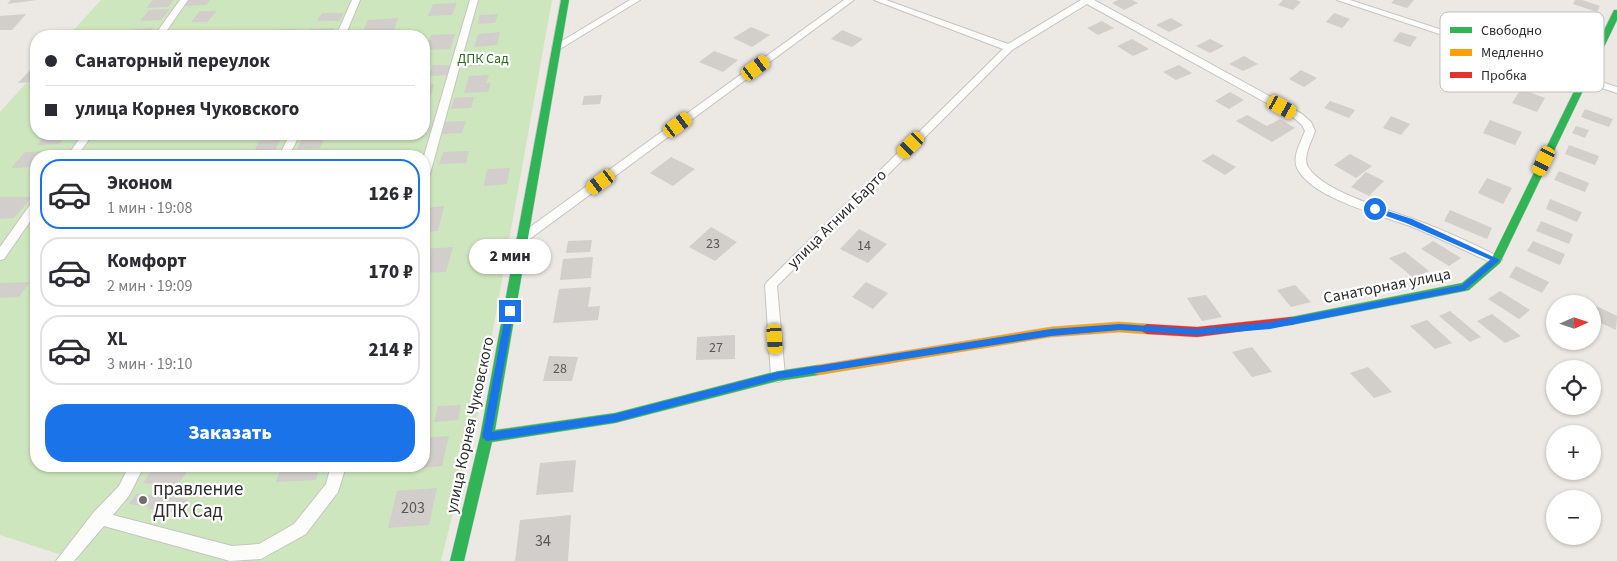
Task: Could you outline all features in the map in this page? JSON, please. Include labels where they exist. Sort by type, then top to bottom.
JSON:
[{"type":"street","points":[[162,30],[184,0]]},
{"type":"street","points":[[343,30],[356,0]]},
{"type":"street","points":[[430,153],[474,0]]},
{"type":"street","name":"улица Корнея Чуковского","points":[[457,561],[487,437],[565,0]]},
{"type":"street","points":[[557,47],[636,0]]},
{"type":"street","points":[[523,238],[850,0]]},
{"type":"street","points":[[878,0],[1009,48]]},
{"type":"street","points":[[1087,0],[1298,116],[1307,124],[1310,131],[1300,161],[1303,168],[1332,192],[1358,204],[1409,221],[1496,260]]},
{"type":"street","name":"улица Агнии Барто","points":[[778,376],[771,284],[1009,48],[1087,0]]},
{"type":"street","points":[[1341,0],[1440,32]]},
{"type":"street","points":[[1376,11],[1382,0]]},
{"type":"street","name":"Санаторная улица","points":[[1604,38],[1617,12]]},
{"type":"street","points":[[1604,86],[1617,90]]},
{"type":"street","name":"Санаторная улица","points":[[487,437],[615,418],[778,376],[1051,332],[1120,327],[1196,332],[1270,325],[1465,287],[1496,260],[1577,92]]},
{"type":"street","points":[[0,256],[30,214]]},
{"type":"street","points":[[64,561],[124,491],[134,472]]},
{"type":"street","points":[[100,518],[232,554],[261,551],[300,529],[333,487],[337,472]]},
{"type":"green space","name":"ДПК Сад","points":[[101,0],[552,0],[479,408],[441,561],[80,561],[0,535],[0,112],[30,79],[30,140],[430,140],[430,30],[74,30]]},
{"type":"building","points":[[11,0],[37,0],[7,4]]},
{"type":"building","points":[[153,0],[174,0],[168,7],[146,8]]},
{"type":"building","points":[[189,0],[210,0],[206,5],[184,6]]},
{"type":"building","points":[[1118,0],[1132,0],[1138,3],[1124,10],[1112,3]]},
{"type":"building","points":[[1283,0],[1301,2],[1293,10],[1278,5]]},
{"type":"building","points":[[1394,0],[1414,0],[1407,8],[1391,3]]},
{"type":"building","points":[[1575,0],[1582,0],[1600,6],[1597,12],[1573,4]]},
{"type":"building","points":[[457,3],[452,15],[428,16],[433,4]]},
{"type":"building","points":[[170,9],[161,20],[140,21],[149,10]]},
{"type":"building","points":[[200,11],[217,11],[207,22],[191,22]]},
{"type":"building","points":[[322,13],[344,13],[339,21],[317,21]]},
{"type":"building","points":[[1334,13],[1350,19],[1342,28],[1326,22]]},
{"type":"building","points":[[26,14],[12,30],[0,30],[0,16]]},
{"type":"building","points":[[498,14],[495,23],[478,24],[480,15]]},
{"type":"building","points":[[398,18],[394,30],[363,30],[368,20]]},
{"type":"building","points":[[1171,18],[1183,25],[1169,32],[1156,25]]},
{"type":"building","points":[[1102,21],[1114,28],[1098,35],[1087,28]]},
{"type":"building","points":[[751,27],[770,35],[752,47],[733,38]]},
{"type":"building","points":[[153,28],[152,30],[134,29]]},
{"type":"building","points":[[334,28],[333,30],[310,29]]},
{"type":"building","points":[[281,29],[297,29],[296,30]]},
{"type":"building","points":[[842,30],[863,39],[852,47],[831,39]]},
{"type":"building","points":[[500,32],[497,45],[474,47],[478,34]]},
{"type":"building","points":[[1400,32],[1417,37],[1410,47],[1393,41]]},
{"type":"building","points":[[455,34],[450,49],[430,50],[431,35]]},
{"type":"building","points":[[1132,39],[1149,49],[1133,56],[1117,46]]},
{"type":"building","points":[[1210,39],[1224,46],[1210,53],[1196,46]]},
{"type":"building","points":[[714,51],[738,60],[723,72],[699,62]]},
{"type":"building","points":[[484,56],[481,66],[462,67],[465,57]]},
{"type":"building","points":[[1244,56],[1258,64],[1243,71],[1229,64]]},
{"type":"building","points":[[433,65],[452,65],[448,75],[430,76]]},
{"type":"building","points":[[1179,65],[1192,73],[1176,80],[1163,72]]},
{"type":"building","points":[[30,70],[30,82],[18,83]]},
{"type":"building","points":[[1301,70],[1317,78],[1304,87],[1289,79]]},
{"type":"building","points":[[489,75],[486,83],[491,83],[488,92],[464,93],[469,76]]},
{"type":"building","points":[[430,84],[434,84],[431,95],[430,95]]},
{"type":"building","points":[[1230,92],[1244,100],[1229,109],[1215,101]]},
{"type":"building","points":[[1519,92],[1529,92],[1545,98],[1537,112],[1512,103]]},
{"type":"building","points":[[602,95],[600,104],[582,105],[584,96]]},
{"type":"building","points":[[474,97],[471,108],[451,109],[454,98]]},
{"type":"building","points":[[1330,101],[1355,110],[1349,118],[1324,108]]},
{"type":"building","points":[[1585,109],[1613,119],[1609,127],[1581,117]]},
{"type":"building","points":[[1247,115],[1267,126],[1280,119],[1295,128],[1272,142],[1236,121]]},
{"type":"building","points":[[1391,116],[1410,124],[1401,135],[1383,128]]},
{"type":"building","points":[[1490,120],[1522,132],[1515,145],[1483,133]]},
{"type":"building","points":[[466,121],[462,133],[442,134],[445,122]]},
{"type":"building","points":[[1576,126],[1589,130],[1585,138],[1572,133]]},
{"type":"building","points":[[41,140],[62,140],[59,144],[37,145]]},
{"type":"building","points":[[280,140],[275,150],[255,150],[259,141]]},
{"type":"building","points":[[302,140],[323,140],[320,148],[297,149]]},
{"type":"building","points":[[1569,145],[1599,156],[1595,165],[1565,154]]},
{"type":"building","points":[[469,151],[466,163],[439,164],[443,152]]},
{"type":"building","points":[[25,152],[30,152],[30,167],[11,168]]},
{"type":"building","points":[[1213,154],[1236,167],[1225,175],[1202,161]]},
{"type":"building","points":[[1350,154],[1372,166],[1356,178],[1334,165]]},
{"type":"building","points":[[671,157],[695,169],[673,186],[650,173]]},
{"type":"building","points":[[510,168],[507,184],[484,186],[487,169]]},
{"type":"building","points":[[1559,171],[1589,183],[1585,192],[1554,180]]},
{"type":"building","points":[[1366,172],[1384,181],[1369,196],[1351,187]]},
{"type":"building","points":[[1487,178],[1512,188],[1503,204],[1478,193]]},
{"type":"building","points":[[0,197],[30,197],[14,218],[0,219]]},
{"type":"building","points":[[1550,199],[1582,212],[1577,222],[1546,209]]},
{"type":"building","points":[[444,206],[438,231],[430,232],[430,207]]},
{"type":"building","points":[[1450,210],[1492,228],[1487,239],[1444,221]]},
{"type":"building","points":[[1541,221],[1573,234],[1569,244],[1536,231]]},
{"type":"building","points":[[711,227],[737,242],[715,261],[689,247]]},
{"type":"building","points":[[859,229],[887,244],[868,263],[840,249]]},
{"type":"building","points":[[592,240],[590,252],[566,253],[568,241]]},
{"type":"building","points":[[1433,241],[1461,258],[1449,266],[1421,249]]},
{"type":"building","points":[[1533,241],[1565,254],[1560,265],[1527,251]]},
{"type":"building","points":[[453,247],[446,272],[430,273],[430,249]]},
{"type":"building","points":[[1405,252],[1429,271],[1414,278],[1389,258]]},
{"type":"building","points":[[593,257],[591,278],[560,280],[563,259]]},
{"type":"building","points":[[1516,266],[1549,282],[1542,293],[1509,277]]},
{"type":"building","points":[[30,282],[19,297],[0,298],[0,283]]},
{"type":"building","points":[[866,282],[888,293],[873,309],[852,297]]},
{"type":"building","points":[[1295,285],[1311,302],[1291,307],[1277,290]]},
{"type":"building","points":[[591,287],[588,307],[600,306],[598,320],[553,323],[559,289]]},
{"type":"building","points":[[1500,291],[1530,310],[1519,319],[1488,299]]},
{"type":"building","points":[[1206,295],[1222,317],[1202,321],[1187,298]]},
{"type":"building","points":[[1601,308],[1617,316],[1616,330],[1601,323]]},
{"type":"building","points":[[1450,311],[1481,337],[1470,342],[1439,316]]},
{"type":"building","points":[[1492,314],[1521,336],[1505,343],[1477,321]]},
{"type":"building","points":[[1427,320],[1452,343],[1435,349],[1410,326]]},
{"type":"building","points":[[735,335],[735,359],[696,360],[697,337]]},
{"type":"building","points":[[1252,347],[1272,372],[1252,377],[1232,352]]},
{"type":"building","points":[[549,356],[578,357],[572,381],[543,381]]},
{"type":"building","points":[[1368,367],[1392,392],[1374,398],[1350,373]]},
{"type":"building","points":[[461,405],[458,420],[434,422],[438,406]]},
{"type":"building","points":[[449,436],[442,466],[430,467],[430,438]]},
{"type":"building","points":[[576,460],[573,492],[536,495],[540,463]]},
{"type":"building","points":[[151,472],[187,472],[176,487],[143,483]]},
{"type":"building","points":[[280,472],[318,472],[316,480],[276,482]]},
{"type":"building","points":[[437,488],[429,525],[388,528],[397,491]]},
{"type":"building","points":[[136,494],[188,499],[179,512],[147,509],[149,507],[129,504]]},
{"type":"building","points":[[571,515],[568,561],[515,561],[520,520]]},
{"type":"traffic: fast","points":[[457,561],[487,437],[565,0]]},
{"type":"traffic: fast","points":[[1604,39],[1617,12]]},
{"type":"traffic: fast","points":[[1291,321],[1465,287],[1496,260],[1578,92]]},
{"type":"traffic: fast","points":[[487,437],[615,418],[778,376],[818,370]]},
{"type":"traffic: slow","points":[[818,370],[1051,332],[1119,327],[1147,329]]},
{"type":"traffic: jam","points":[[1147,329],[1197,332],[1291,321]]},
{"type":"place","name":"правление ДПК Сад","points":[[143,500]]},
{"type":"route","points":[[510,311],[487,437],[615,418],[778,376],[1051,332],[1120,327],[1196,332],[1270,325],[1465,287],[1496,260],[1409,221],[1375,209]]}]
